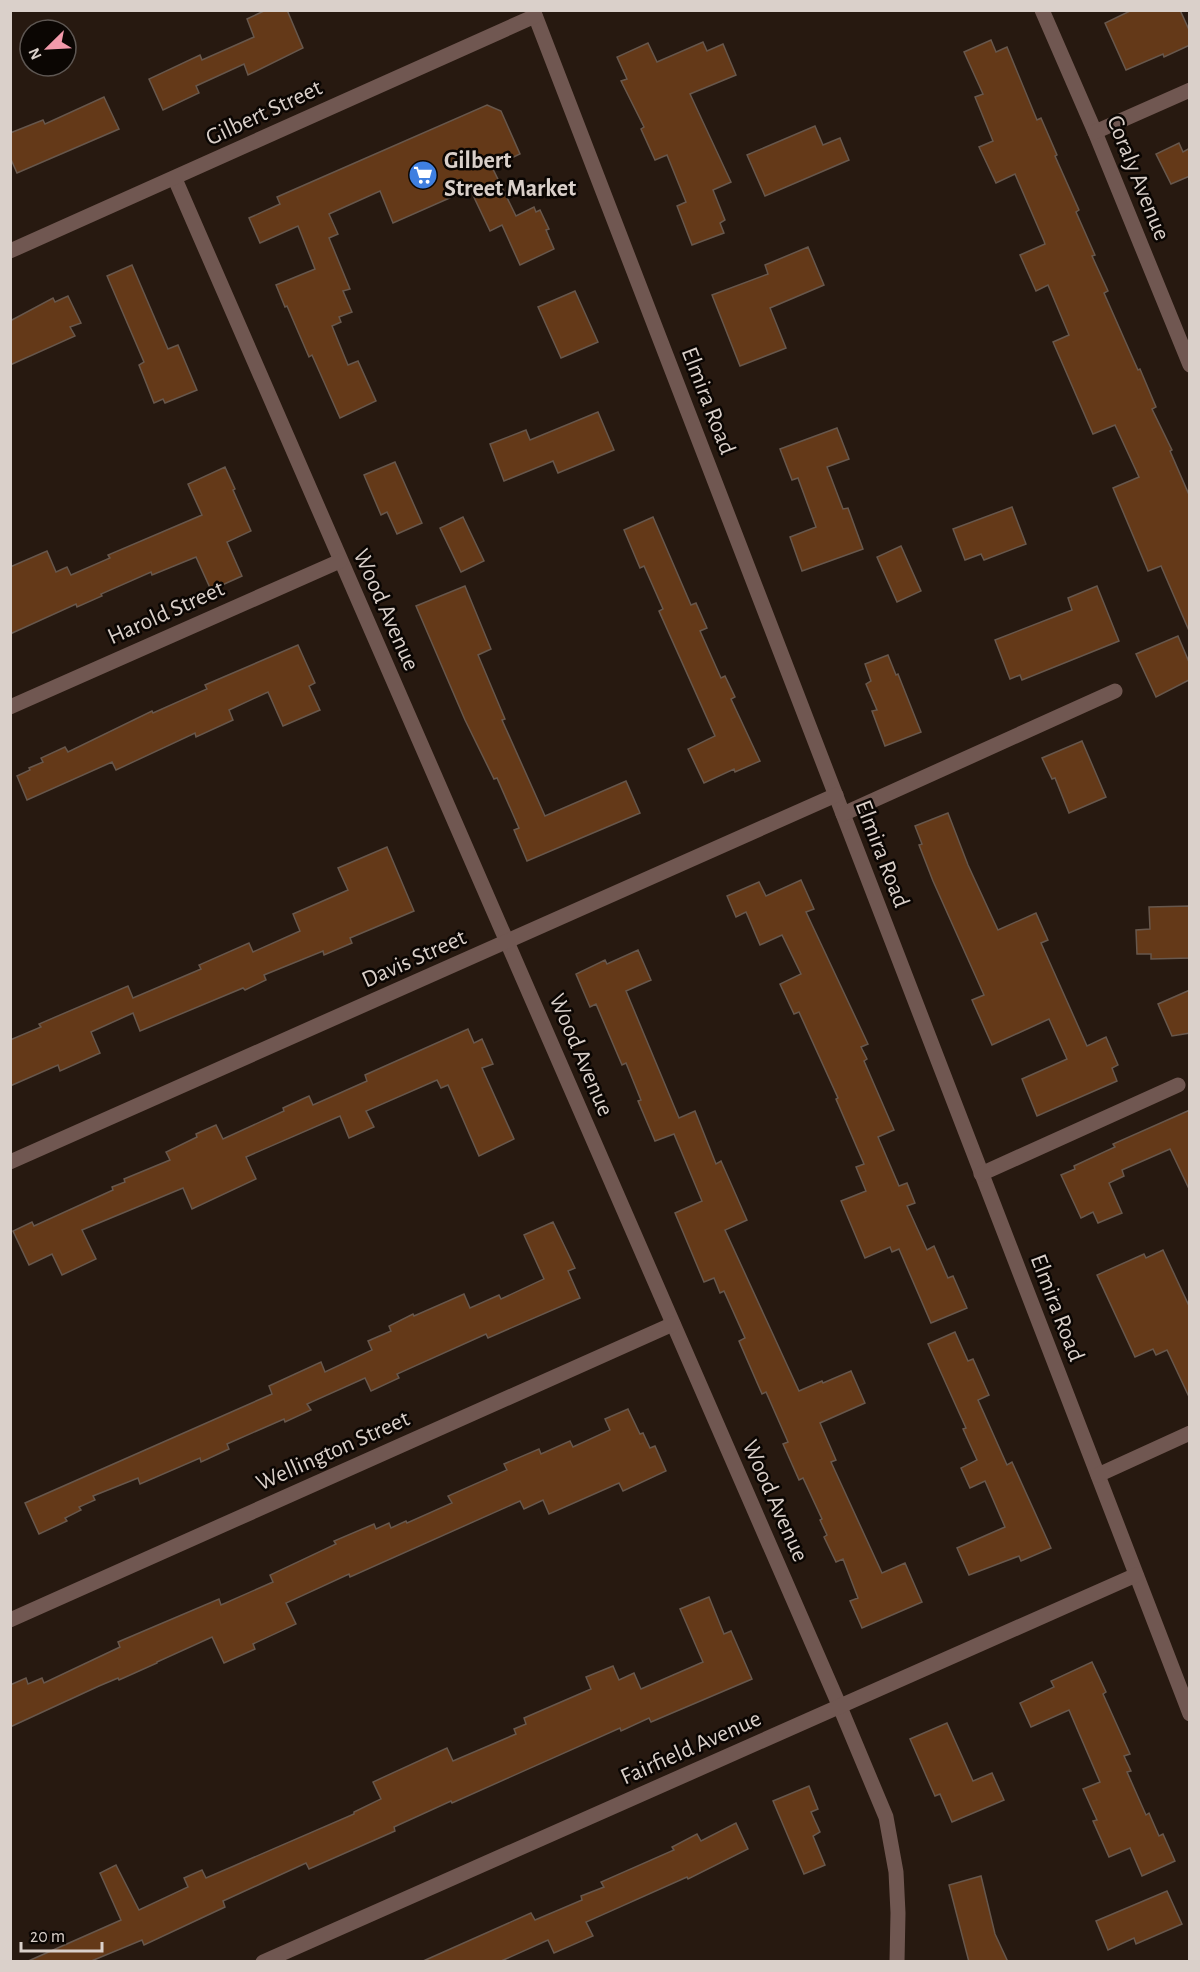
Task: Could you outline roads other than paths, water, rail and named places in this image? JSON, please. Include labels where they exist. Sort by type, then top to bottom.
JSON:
[{"type":"street","name":"Coraly Avenue","points":[[1042,10],[1095,132],[1190,364]]},
{"type":"street","name":"Gilbert Street","points":[[10,251],[175,179],[534,13]]},
{"type":"street","name":"Elmira Road","points":[[534,13],[1190,1714]]},
{"type":"street","points":[[1095,132],[1190,90]]},
{"type":"street","name":"Wood Avenue","points":[[175,179],[886,1817],[896,1872],[897,1962]]},
{"type":"street","name":"Harold Street","points":[[10,707],[340,561]]},
{"type":"street","points":[[843,814],[1114,691]]},
{"type":"street","name":"Davis Street","points":[[10,1162],[836,795]]},
{"type":"street","points":[[981,1174],[1178,1085]]},
{"type":"street","name":"Wellington Street","points":[[10,1620],[673,1324]]},
{"type":"street","points":[[1098,1475],[1190,1433]]},
{"type":"street","name":"Fairfield Avenue","points":[[263,1962],[1136,1575]]},
{"type":"place","name":"Gilbert Street Market","points":[[423,175]]}]
